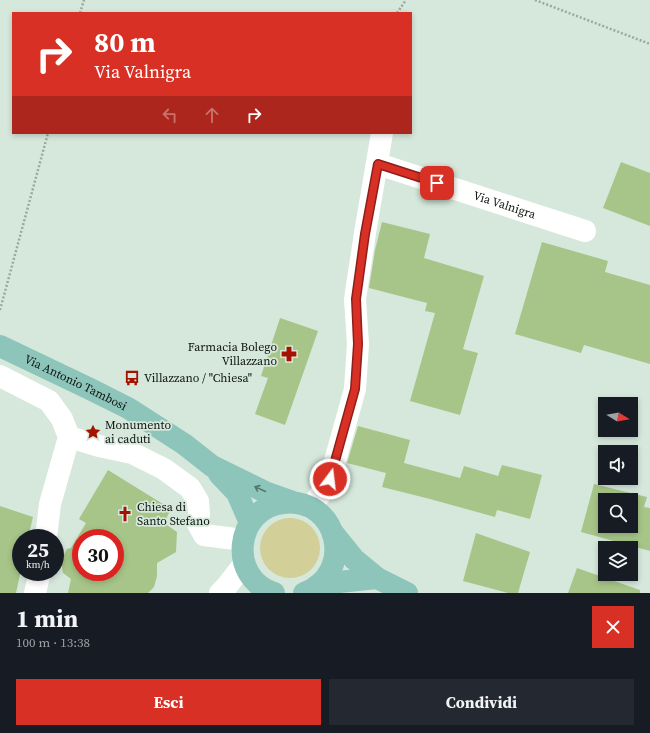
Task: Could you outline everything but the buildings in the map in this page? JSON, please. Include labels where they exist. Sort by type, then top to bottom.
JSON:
[{"type":"main road","name":"Via Antonio Tambosi","points":[[0,346],[128,408],[184,444],[212,466],[265,492],[304,505]]},
{"type":"main road","points":[[212,466],[237,494],[247,532]]},
{"type":"main road","points":[[274,593],[269,592],[258,584],[250,575],[244,564],[242,548],[247,532],[259,513],[270,506],[282,502],[304,505],[320,514],[354,559],[377,578],[407,593]]},
{"type":"main road","points":[[308,591],[323,582],[331,570],[335,558],[333,533]]},
{"type":"main road","points":[[308,591],[339,582],[377,578]]},
{"type":"street","points":[[304,505],[330,479],[355,389],[358,344],[356,299],[382,134]]},
{"type":"street","name":"Via Valnigra","points":[[378,164],[585,231]]},
{"type":"street","points":[[0,376],[49,401],[62,419],[69,437],[50,504],[47,529]]},
{"type":"street","points":[[69,437],[99,446],[132,453],[164,469],[190,488],[198,501],[200,513],[198,524],[204,535],[247,532]]},
{"type":"street","points":[[220,593],[244,564]]},
{"type":"street","points":[[35,593],[38,581]]},
{"type":"path","points":[[80,12],[84,0]]},
{"type":"path","points":[[399,12],[406,0]]},
{"type":"path","points":[[535,0],[650,44]]},
{"type":"path","points":[[0,310],[48,134]]},
{"type":"shaded area","points":[[284,518],[296,518],[307,523],[315,531],[320,542],[318,560],[307,573],[296,578],[284,578],[273,573],[265,565],[260,554],[260,542],[265,531],[273,523]]},
{"type":"place","name":"Farmacia Bolego Villazzano","points":[[289,354]]},
{"type":"place","name":"Villazzano / \"Chiesa\"","points":[[132,378]]},
{"type":"place","name":"Monumento ai caduti","points":[[93,432]]},
{"type":"place","name":"Chiesa di Santo Stefano","points":[[125,514]]},
{"type":"route","points":[[330,479],[355,389],[358,344],[356,299],[365,234],[378,164],[437,183]]}]
